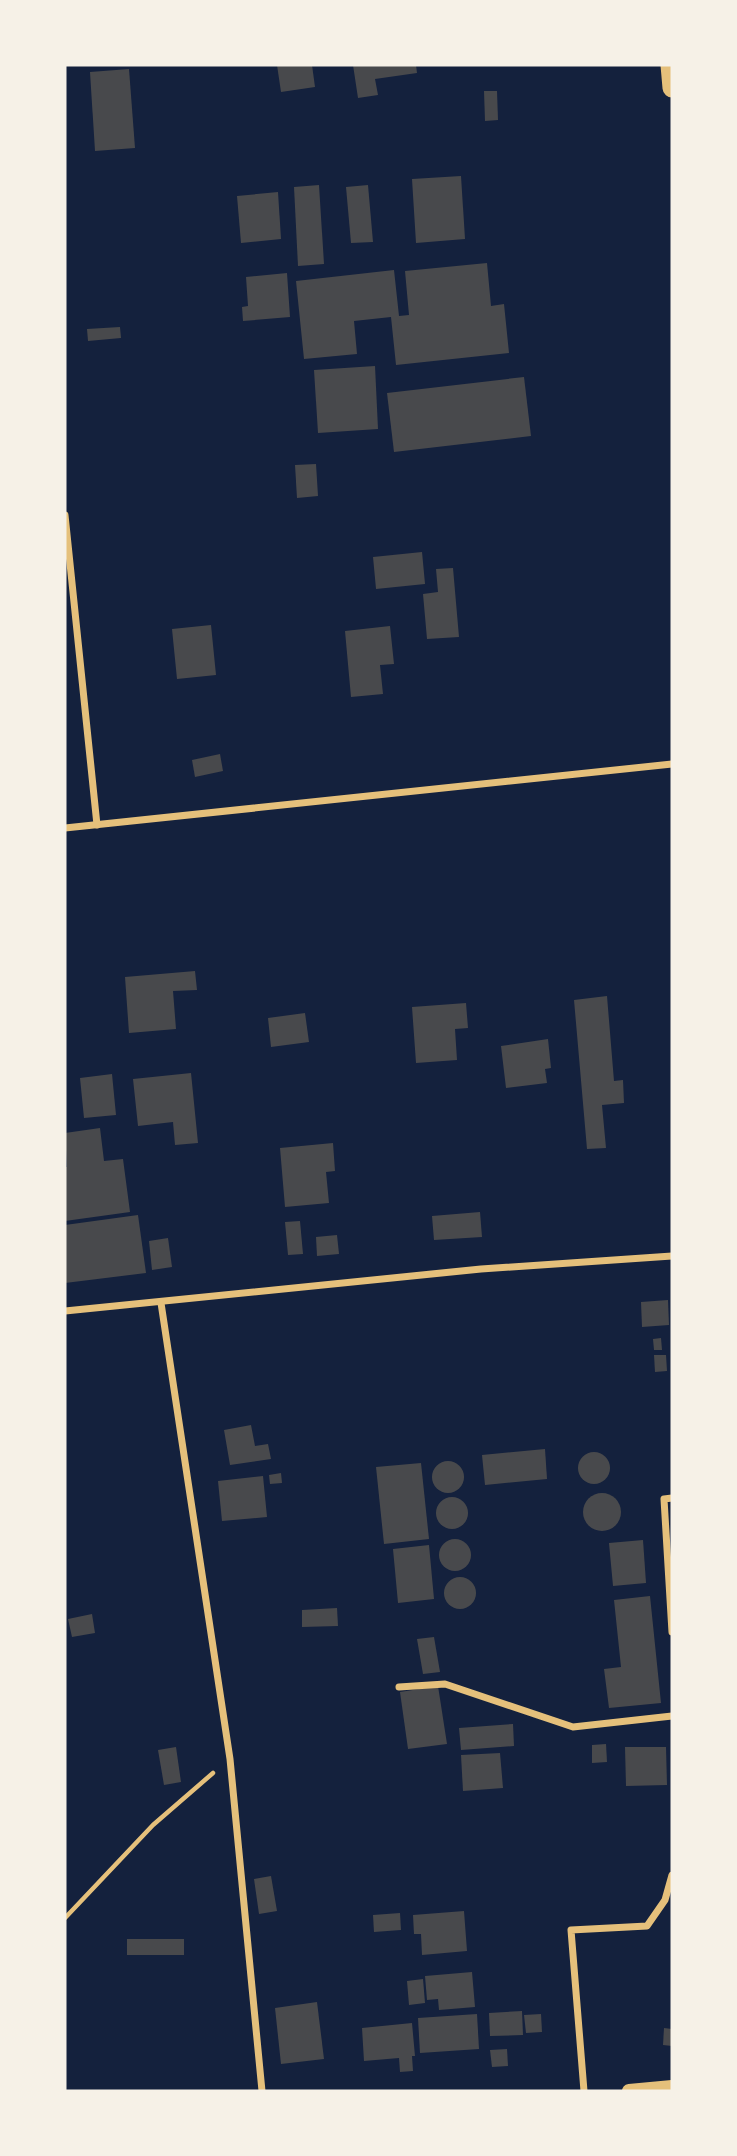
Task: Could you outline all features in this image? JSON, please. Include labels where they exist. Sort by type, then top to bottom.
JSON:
[{"type":"highway","points":[[670,65],[672,88]]},
{"type":"main road","points":[[629,2091],[672,2087]]},
{"type":"street","points":[[65,515],[97,825]]},
{"type":"street","points":[[65,828],[672,764]]},
{"type":"street","points":[[65,1311],[481,1269],[672,1256]]},
{"type":"street","points":[[161,1303],[230,1759],[262,2091]]},
{"type":"street","points":[[672,1498],[664,1499],[672,1632]]},
{"type":"street","points":[[399,1687],[444,1684],[573,1727],[672,1716]]},
{"type":"street","points":[[584,2091],[571,1930],[647,1926],[665,1900],[672,1875]]},
{"type":"path","points":[[65,1918],[153,1825],[230,1759]]},
{"type":"building","points":[[277,65],[312,65],[315,87],[281,92]]},
{"type":"building","points":[[353,65],[416,65],[417,73],[375,79],[378,95],[358,98]]},
{"type":"building","points":[[129,69],[135,148],[95,151],[90,72]]},
{"type":"building","points":[[484,91],[497,91],[498,120],[485,121]]},
{"type":"building","points":[[461,176],[465,239],[416,243],[412,179]]},
{"type":"building","points":[[319,185],[324,264],[298,266],[294,187]]},
{"type":"building","points":[[368,185],[373,242],[351,243],[346,187]]},
{"type":"building","points":[[278,192],[281,239],[241,243],[237,196]]},
{"type":"building","points":[[487,263],[491,306],[504,304],[509,353],[396,365],[391,317],[354,321],[357,354],[304,359],[296,281],[394,270],[399,316],[409,315],[405,271]]},
{"type":"building","points":[[287,273],[290,317],[243,321],[242,307],[248,306],[246,277]]},
{"type":"building","points":[[120,327],[121,338],[88,341],[87,329]]},
{"type":"building","points":[[375,366],[378,429],[318,433],[314,370]]},
{"type":"building","points":[[524,377],[531,436],[394,452],[387,393]]},
{"type":"building","points":[[316,464],[318,496],[297,498],[295,465]]},
{"type":"building","points":[[422,552],[425,584],[376,589],[373,557]]},
{"type":"building","points":[[453,568],[459,637],[427,639],[423,594],[438,592],[436,569]]},
{"type":"building","points":[[211,625],[216,675],[177,679],[172,629]]},
{"type":"building","points":[[390,626],[394,664],[380,665],[383,694],[351,697],[345,631]]},
{"type":"building","points":[[220,754],[223,771],[195,777],[192,760]]},
{"type":"building","points":[[195,971],[197,990],[173,991],[176,1029],[129,1033],[125,977]]},
{"type":"building","points":[[607,996],[614,1081],[623,1080],[624,1103],[602,1105],[606,1148],[587,1149],[574,1000]]},
{"type":"building","points":[[466,1003],[468,1028],[455,1029],[457,1060],[416,1063],[412,1007]]},
{"type":"building","points":[[305,1013],[309,1042],[271,1047],[268,1018]]},
{"type":"building","points":[[548,1039],[551,1068],[545,1069],[547,1083],[506,1088],[501,1046]]},
{"type":"building","points":[[191,1073],[198,1143],[175,1145],[173,1122],[138,1126],[133,1079]]},
{"type":"building","points":[[112,1074],[116,1115],[84,1118],[80,1078]]},
{"type":"building","points":[[100,1128],[104,1161],[123,1159],[130,1212],[65,1221],[65,1133]]},
{"type":"building","points":[[333,1143],[335,1171],[326,1172],[329,1203],[285,1207],[280,1148]]},
{"type":"building","points":[[480,1212],[482,1237],[434,1240],[432,1216]]},
{"type":"building","points":[[138,1215],[146,1273],[65,1283],[65,1225]]},
{"type":"building","points":[[300,1221],[303,1254],[288,1255],[285,1222]]},
{"type":"building","points":[[337,1235],[339,1254],[317,1256],[316,1237]]},
{"type":"building","points":[[168,1238],[172,1267],[152,1270],[149,1241]]},
{"type":"building","points":[[668,1300],[669,1325],[642,1327],[641,1302]]},
{"type":"building","points":[[661,1338],[662,1350],[654,1350],[653,1339]]},
{"type":"building","points":[[654,1355],[666,1355],[667,1371],[655,1372]]},
{"type":"building","points":[[251,1425],[255,1446],[268,1444],[271,1459],[230,1465],[224,1430]]},
{"type":"building","points":[[545,1449],[547,1479],[485,1485],[482,1455]]},
{"type":"building","points":[[594,1452],[606,1456],[610,1468],[606,1480],[594,1484],[582,1480],[578,1468],[582,1456]]},
{"type":"building","points":[[448,1461],[460,1465],[464,1477],[460,1489],[448,1493],[436,1489],[432,1477],[436,1465]]},
{"type":"building","points":[[421,1463],[429,1539],[384,1544],[376,1467]]},
{"type":"building","points":[[281,1473],[282,1483],[270,1484],[269,1475]]},
{"type":"building","points":[[263,1476],[267,1517],[222,1521],[218,1481]]},
{"type":"building","points":[[602,1493],[615,1499],[621,1512],[615,1525],[602,1531],[589,1525],[583,1512],[589,1499]]},
{"type":"building","points":[[452,1497],[464,1501],[468,1513],[464,1525],[452,1529],[440,1525],[436,1513],[440,1501]]},
{"type":"building","points":[[455,1539],[467,1543],[471,1555],[467,1567],[455,1571],[443,1567],[439,1555],[443,1543]]},
{"type":"building","points":[[643,1540],[646,1583],[613,1586],[609,1543]]},
{"type":"building","points":[[429,1545],[434,1599],[398,1603],[393,1549]]},
{"type":"building","points":[[460,1577],[472,1581],[476,1593],[472,1605],[460,1609],[448,1605],[444,1593],[448,1581]]},
{"type":"building","points":[[650,1596],[661,1703],[609,1708],[604,1669],[621,1667],[614,1600]]},
{"type":"building","points":[[337,1608],[338,1626],[302,1627],[302,1610]]},
{"type":"building","points":[[92,1614],[95,1633],[72,1637],[68,1619]]},
{"type":"building","points":[[434,1637],[440,1672],[423,1674],[417,1639]]},
{"type":"building","points":[[438,1686],[447,1744],[408,1749],[400,1692]]},
{"type":"building","points":[[513,1724],[514,1746],[461,1750],[459,1728]]},
{"type":"building","points":[[606,1744],[607,1762],[592,1763],[592,1745]]},
{"type":"building","points":[[176,1747],[181,1782],[164,1785],[158,1750]]},
{"type":"building","points":[[625,1747],[666,1747],[667,1785],[626,1786]]},
{"type":"building","points":[[500,1753],[503,1788],[463,1791],[461,1755]]},
{"type":"building","points":[[271,1876],[277,1911],[259,1914],[254,1879]]},
{"type":"building","points":[[464,1911],[467,1951],[422,1955],[421,1934],[414,1934],[413,1915]]},
{"type":"building","points":[[400,1913],[401,1930],[374,1932],[373,1915]]},
{"type":"building","points":[[127,1939],[184,1939],[184,1955],[127,1955]]},
{"type":"building","points":[[472,1972],[475,2007],[439,2010],[438,1999],[427,2000],[425,1976]]},
{"type":"building","points":[[423,1979],[425,2003],[409,2005],[407,1981]]},
{"type":"building","points":[[317,2002],[324,2059],[281,2064],[275,2008]]},
{"type":"building","points":[[522,2011],[523,2035],[490,2036],[489,2013]]},
{"type":"building","points":[[477,2014],[479,2049],[420,2053],[418,2018]]},
{"type":"building","points":[[541,2014],[542,2032],[526,2033],[524,2015]]},
{"type":"building","points":[[412,2023],[415,2056],[412,2056],[413,2071],[400,2072],[399,2058],[364,2061],[362,2028]]},
{"type":"building","points":[[664,2028],[672,2029],[672,2046],[663,2045]]},
{"type":"building","points":[[507,2049],[508,2066],[492,2067],[490,2050]]}]
